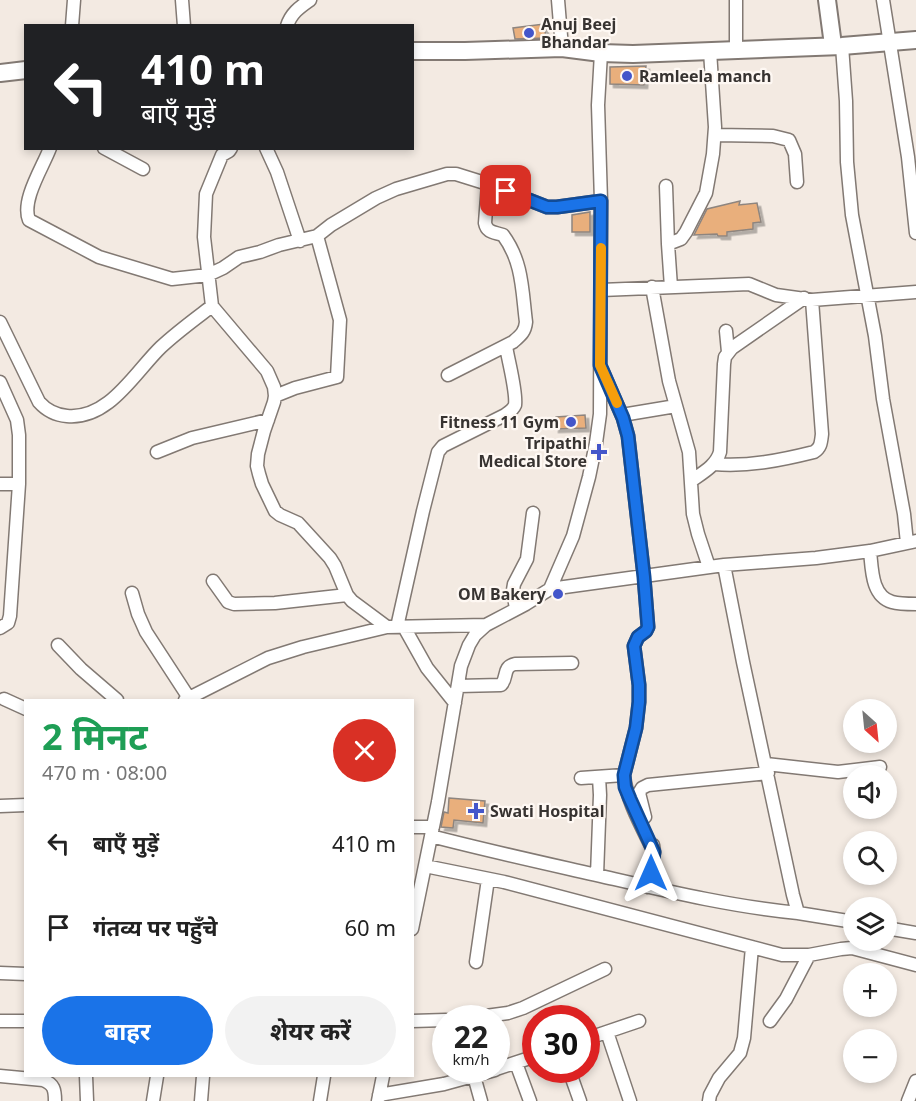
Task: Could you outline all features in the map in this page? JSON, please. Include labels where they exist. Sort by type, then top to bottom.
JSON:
[{"type":"main road","points":[[827,0],[838,46]]},
{"type":"main road","points":[[414,51],[562,48],[633,54],[838,46],[916,40]]},
{"type":"main road","points":[[0,73],[24,70]]},
{"type":"street","points":[[72,24],[74,0]]},
{"type":"street","points":[[182,0],[184,24]]},
{"type":"street","points":[[288,24],[294,12],[310,0]]},
{"type":"street","points":[[558,0],[562,48]]},
{"type":"street","points":[[736,0],[736,50]]},
{"type":"street","points":[[883,0],[908,157],[916,233]]},
{"type":"street","points":[[550,589],[724,565],[816,558],[870,551],[911,542],[883,399],[877,352],[852,215],[847,162],[846,101],[838,46]]},
{"type":"street","points":[[668,244],[681,239],[706,193],[715,135],[710,51]]},
{"type":"street","points":[[414,919],[461,666],[469,645],[475,635],[486,625],[550,589],[573,536],[596,443],[600,414],[601,201],[598,105],[601,53]]},
{"type":"street","points":[[715,135],[773,136],[789,140],[795,154],[796,182]]},
{"type":"street","points":[[49,150],[33,186],[27,210],[29,220],[99,257],[172,279],[208,274],[223,268],[239,256],[317,236],[340,219],[376,198],[396,189],[447,174],[456,174],[488,184],[547,207],[601,201]]},
{"type":"street","points":[[108,150],[143,169]]},
{"type":"street","points":[[230,150],[222,154],[206,194],[204,237],[212,306],[272,380],[275,396],[258,454],[257,466],[262,484],[275,511],[298,523],[330,558],[352,601],[396,627],[455,703]]},
{"type":"street","points":[[267,150],[277,172],[300,241]]},
{"type":"street","points":[[448,375],[506,346],[525,330],[520,270],[503,236],[488,231],[486,228],[488,184]]},
{"type":"street","points":[[666,186],[671,287]]},
{"type":"street","points":[[275,396],[337,377],[340,320],[317,236]]},
{"type":"street","points":[[601,290],[749,285],[776,295],[808,299],[916,292]]},
{"type":"street","points":[[652,287],[669,381],[689,452],[693,514],[709,567]]},
{"type":"street","points":[[691,481],[714,464],[720,452],[725,357],[729,352],[808,299]]},
{"type":"street","points":[[714,464],[738,465],[784,459],[814,452],[821,445],[822,434],[808,299]]},
{"type":"street","points":[[0,322],[39,402],[49,412],[70,417],[93,413],[107,404],[162,346],[212,306]]},
{"type":"street","points":[[726,331],[729,352]]},
{"type":"street","points":[[396,627],[438,452],[449,443],[505,415],[513,409],[515,404],[506,346]]},
{"type":"street","points":[[600,365],[622,415],[628,436],[648,627],[638,637],[634,646],[639,702],[636,728],[624,775],[625,787],[654,852]]},
{"type":"street","points":[[0,382],[20,435],[10,616],[8,623],[0,628]]},
{"type":"street","points":[[622,415],[676,406]]},
{"type":"street","points":[[157,452],[192,438],[268,420]]},
{"type":"street","points":[[0,484],[19,484]]},
{"type":"street","points":[[516,609],[514,584],[527,559],[533,513]]},
{"type":"street","points":[[870,551],[873,578],[879,593],[893,603],[916,604]]},
{"type":"street","points":[[724,565],[798,913]]},
{"type":"street","points":[[213,581],[228,602],[234,604],[275,603],[347,595]]},
{"type":"street","points":[[132,592],[146,632],[187,699],[285,651],[396,627],[486,625]]},
{"type":"street","points":[[58,645],[81,669],[116,699]]},
{"type":"street","points":[[458,686],[501,685],[510,665],[572,663]]},
{"type":"street","points":[[4,699],[24,707]]},
{"type":"street","points":[[648,887],[654,852],[640,799],[639,793],[642,788],[656,783],[690,781],[767,769],[843,771]]},
{"type":"street","points":[[581,778],[624,775]]},
{"type":"street","points":[[597,875],[599,777]]},
{"type":"street","points":[[0,806],[24,805]]},
{"type":"street","points":[[414,827],[432,831],[490,851],[648,887],[762,910],[843,920]]},
{"type":"street","points":[[425,866],[488,879],[782,955],[809,955],[852,948],[916,965]]},
{"type":"street","points":[[476,962],[488,879]]},
{"type":"street","points":[[897,930],[916,933]]},
{"type":"street","points":[[709,1101],[714,1086],[740,1053],[742,1046],[752,947]]},
{"type":"street","points":[[770,1020],[786,999],[809,955]]},
{"type":"street","points":[[510,1012],[605,969]]},
{"type":"street","points":[[0,973],[24,974]]},
{"type":"street","points":[[414,1021],[432,1020]]},
{"type":"street","points":[[0,1021],[24,1021]]},
{"type":"street","points":[[600,1034],[639,1021]]},
{"type":"street","points":[[607,1032],[630,1101]]},
{"type":"street","points":[[510,1065],[522,1061]]},
{"type":"street","points":[[516,1063],[530,1101]]},
{"type":"street","points":[[0,1076],[49,1082],[55,1093],[55,1101]]},
{"type":"street","points":[[86,1077],[87,1101]]},
{"type":"street","points":[[153,1101],[156,1077]]},
{"type":"street","points":[[201,1101],[203,1077]]},
{"type":"street","points":[[320,1101],[324,1077]]},
{"type":"street","points":[[383,1077],[378,1098],[448,1083]]},
{"type":"street","points":[[908,1101],[916,1082]]},
{"type":"street","points":[[476,1083],[481,1101]]},
{"type":"street","points":[[574,1083],[580,1101]]},
{"type":"building","name":"Anuj Beej Bhandar","points":[[544,24],[546,38],[515,39],[513,28]]},
{"type":"building","name":"Ramleela manch","points":[[646,66],[644,85],[610,84],[610,67]]},
{"type":"building","points":[[740,201],[739,205],[757,203],[761,222],[753,223],[753,229],[727,232],[727,236],[694,235],[707,209]]},
{"type":"building","points":[[590,212],[590,232],[572,232],[572,215]]},
{"type":"building","name":"Fitness 11 Gym","points":[[585,415],[586,428],[555,429],[556,417]]},
{"type":"building","points":[[449,798],[485,801],[483,823],[454,820],[453,828],[441,827],[444,812],[448,813]]},
{"type":"slow traffic","points":[[601,248],[600,365],[617,403]]},
{"type":"place","name":"Anuj Beej Bhandar","points":[[529,33]]},
{"type":"place","name":"Ramleela manch","points":[[627,76]]},
{"type":"place","name":"Fitness 11 Gym","points":[[571,422]]},
{"type":"place","name":"Tripathi Medical Store","points":[[599,452]]},
{"type":"place","name":"OM Bakery","points":[[558,594]]},
{"type":"place","name":"Swati Hospital","points":[[476,811]]},
{"type":"route","points":[[506,191],[547,207],[601,201],[600,365],[623,418],[628,436],[648,627],[638,637],[634,646],[639,702],[636,728],[624,775],[625,787],[654,852],[651,873]]}]
